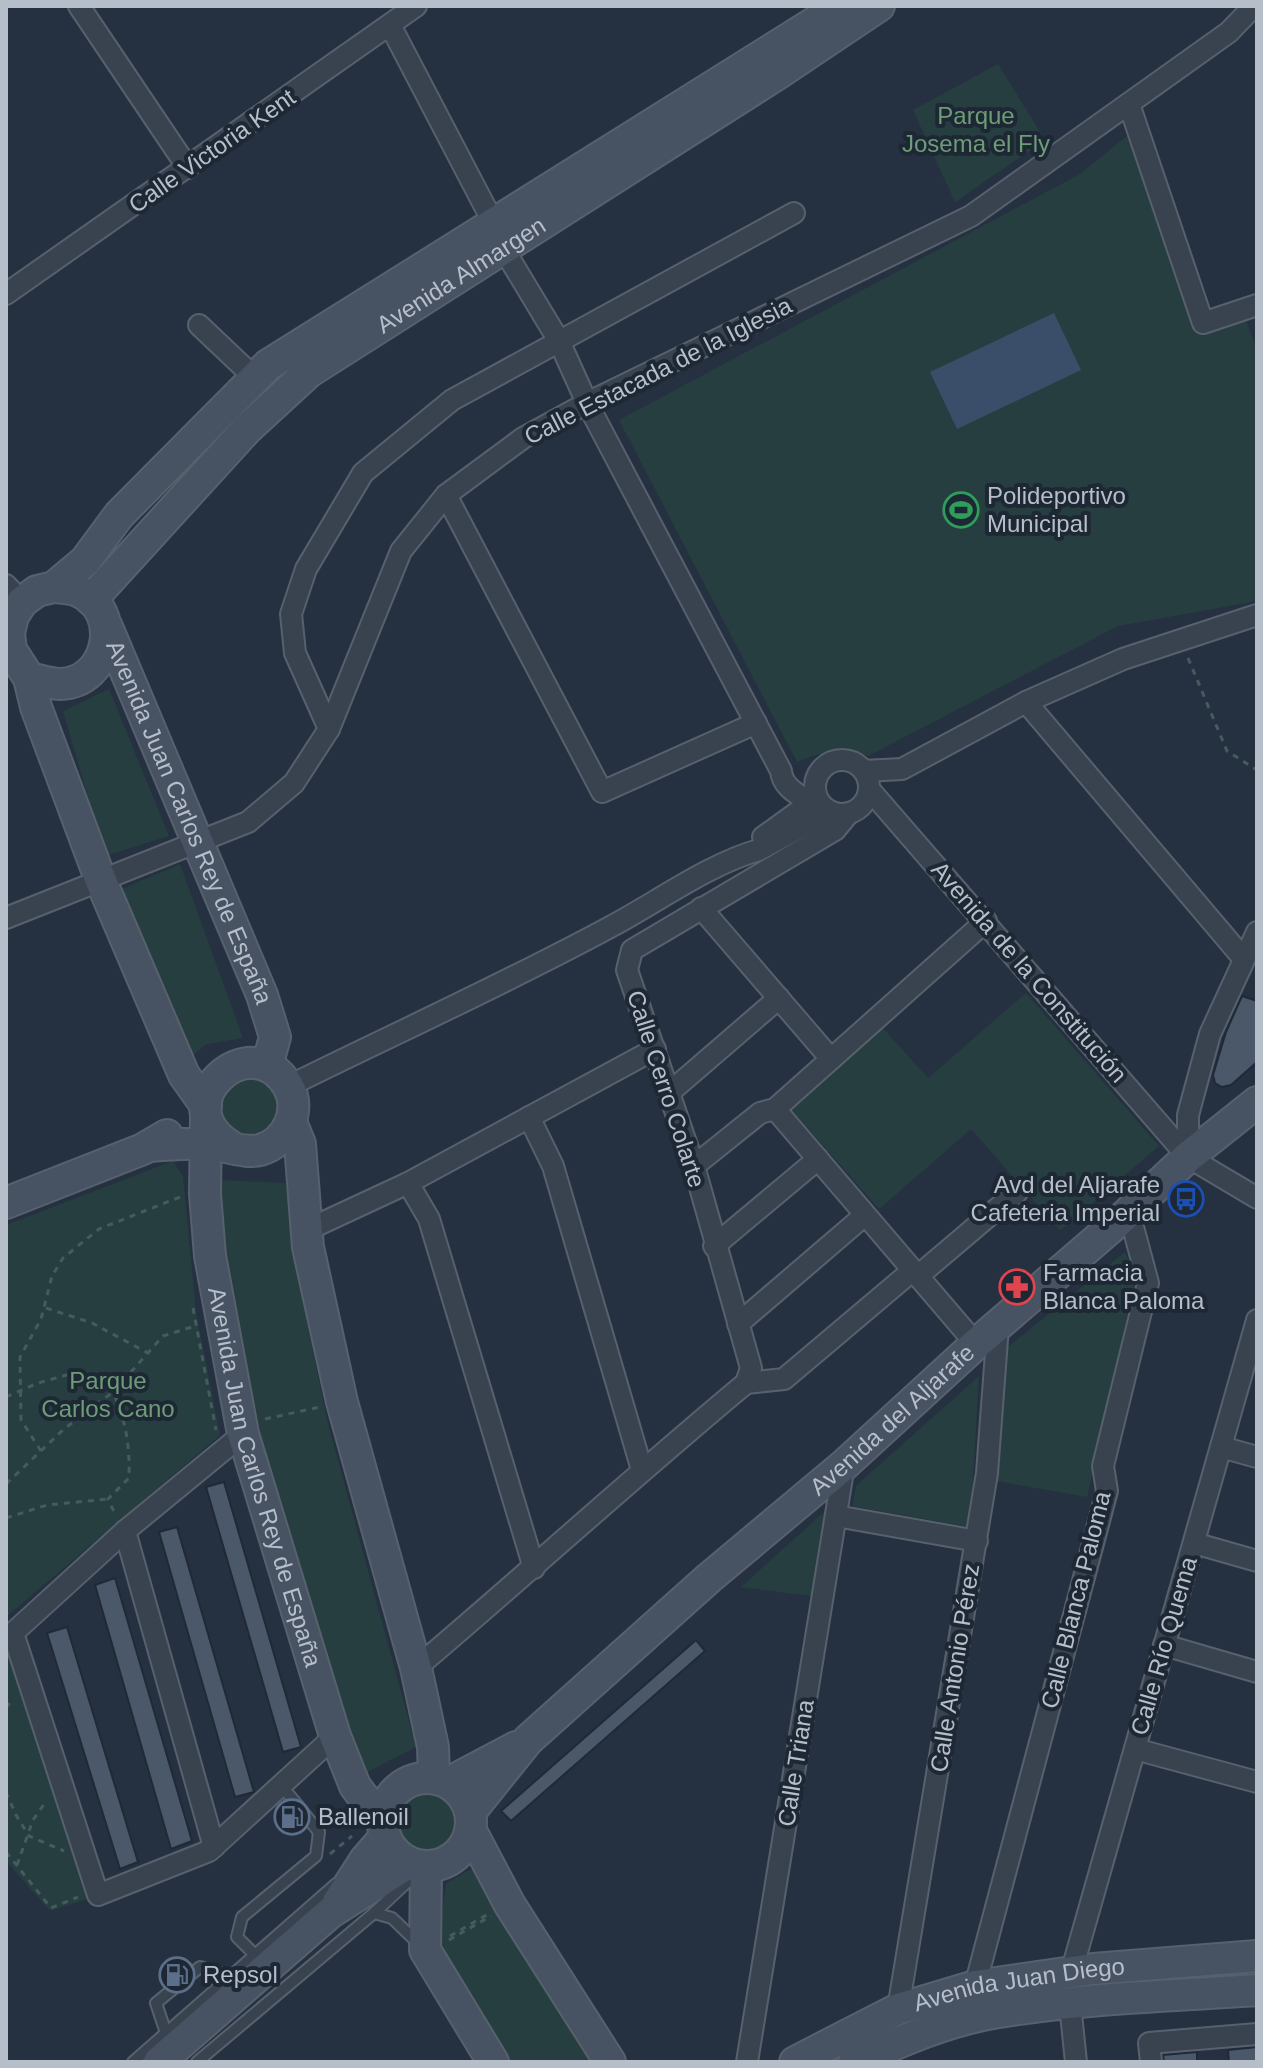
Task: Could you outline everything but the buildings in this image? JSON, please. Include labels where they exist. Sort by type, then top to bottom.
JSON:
[{"type":"street","points":[[79,6],[188,168]]},
{"type":"street","name":"Calle Victoria Kent","points":[[6,294],[416,6]]},
{"type":"street","name":"Avenida Almargen","points":[[91,600],[247,429],[309,372],[498,235],[841,6]]},
{"type":"street","name":"Avenida Almargen","points":[[54,587],[85,561],[119,515],[268,365],[779,73],[879,6]]},
{"type":"street","name":"Calle Estacada de la Iglesia","points":[[6,918],[248,822],[294,783],[329,729],[401,551],[446,495],[523,438],[587,403],[971,216],[1229,32],[1256,7]]},
{"type":"street","points":[[390,25],[498,235],[559,341],[587,403],[781,771],[824,801],[864,803],[867,780],[858,765],[838,760],[822,769],[824,801]]},
{"type":"street","points":[[1129,104],[1203,323],[1257,305]]},
{"type":"street","points":[[329,729],[295,653],[291,614],[306,569],[363,473],[452,400],[794,213]]},
{"type":"street","points":[[199,325],[255,378]]},
{"type":"street","points":[[446,495],[602,792],[756,723]]},
{"type":"street","points":[[17,670],[60,684],[84,677],[97,665],[105,652],[107,627],[91,600],[77,591],[54,587],[14,594],[9,633],[17,670],[36,707],[101,881],[182,1071],[211,1124],[246,1151],[260,1150],[274,1144],[284,1134],[294,1110],[278,1076],[252,1063],[237,1065],[224,1071],[213,1082],[207,1095],[211,1124]]},
{"type":"street","points":[[867,780],[902,769],[1026,702],[1123,659],[1257,615]]},
{"type":"street","name":"Avenida Juan Carlos Rey de España","points":[[107,627],[262,995],[275,1037],[278,1076]]},
{"type":"street","points":[[1026,702],[1243,958]]},
{"type":"street","name":"Avenida de la Constitución","points":[[867,780],[1188,1157],[1257,1198]]},
{"type":"street","points":[[278,1076],[611,927],[746,854],[754,843],[824,801]]},
{"type":"street","name":"Calle Cerro Colarte","points":[[746,1383],[751,1368],[714,1246],[694,1166],[627,970],[632,950],[835,830],[824,801]]},
{"type":"street","points":[[701,908],[831,1059]]},
{"type":"street","points":[[694,1166],[760,1113],[775,1109],[986,921]]},
{"type":"street","points":[[1188,1157],[1188,1115],[1210,1034],[1257,932]]},
{"type":"street","points":[[670,1092],[779,998]]},
{"type":"street","points":[[307,1230],[408,1183],[655,1049]]},
{"type":"street","name":"Avenida del Aljarafe","points":[[471,1821],[528,1740],[709,1578],[844,1465],[1188,1157],[1257,1102]]},
{"type":"street","points":[[775,1109],[915,1273],[987,1335]]},
{"type":"street","points":[[529,1117],[553,1166],[642,1470]]},
{"type":"street","points":[[291,1122],[300,1144],[307,1230],[342,1402],[416,1668],[441,1780]]},
{"type":"street","points":[[6,1203],[211,1124]]},
{"type":"street","name":"Avenida Juan Carlos Rey de España","points":[[211,1124],[194,1202],[210,1256],[208,1322],[234,1430],[335,1736],[355,1786],[384,1829]]},
{"type":"street","points":[[150,1146],[176,1153],[191,1163],[194,1202]]},
{"type":"street","points":[[714,1246],[818,1159]]},
{"type":"street","points":[[408,1183],[429,1219],[534,1568]]},
{"type":"street","points":[[416,1668],[746,1383],[784,1379],[1017,1192]]},
{"type":"street","name":"Calle Blanca Paloma","points":[[975,1986],[1107,1491],[1103,1466],[1148,1283],[1129,1212]]},
{"type":"street","points":[[738,1324],[865,1215]]},
{"type":"street","name":"Calle Río Quema","points":[[1071,1973],[1221,1447],[1254,1343],[1257,1320]]},
{"type":"street","name":"Calle Antonio Pérez","points":[[898,2009],[987,1473],[987,1335]]},
{"type":"street","points":[[234,1430],[13,1633],[98,1895],[209,1851],[335,1736]]},
{"type":"street","points":[[1221,1447],[1257,1457]]},
{"type":"street","name":"Calle Triana","points":[[747,2062],[844,1465]]},
{"type":"street","points":[[836,1516],[977,1541]]},
{"type":"street","points":[[125,1531],[214,1847]]},
{"type":"street","points":[[1194,1543],[1257,1561]]},
{"type":"street","points":[[1164,1645],[1257,1672]]},
{"type":"street","name":"Avenida del Aljarafe","points":[[441,1780],[528,1740]]},
{"type":"street","points":[[1135,1749],[1257,1782]]},
{"type":"street","points":[[330,1913],[384,1829],[385,1807],[393,1793],[419,1778],[441,1780],[458,1790],[510,1905],[610,2062]]},
{"type":"street","points":[[162,2048],[330,1913],[419,1865],[449,1862],[459,1854],[471,1821]]},
{"type":"street","points":[[384,1829],[398,1856],[419,1865]]},
{"type":"street","points":[[419,1865],[425,1950],[493,2062]]},
{"type":"street","name":"Avenida Juan Diego","points":[[795,2062],[898,2009],[975,1986],[1071,1973],[1257,1956]]},
{"type":"street","name":"Avenida Juan Diego","points":[[854,2062],[926,2031],[998,2012],[1107,1999],[1257,1990]]},
{"type":"street","points":[[1070,2004],[1076,2062]]},
{"type":"street","points":[[1150,2052],[1257,2034]]},
{"type":"lane","points":[[255,1955],[237,1937],[242,1917],[316,1856],[319,1832],[281,1785]]},
{"type":"lane","points":[[133,2062],[162,2048],[231,1977],[365,1860]]},
{"type":"lane","points":[[197,2062],[374,1913],[419,1865]]},
{"type":"lane","points":[[374,1913],[392,1918],[425,1950]]},
{"type":"lane","points":[[162,2048],[156,2003],[200,1967],[231,1977]]},
{"type":"path","points":[[1180,639],[1227,751],[1257,770]]},
{"type":"path","points":[[41,1451],[21,1420],[20,1357],[41,1319],[52,1276],[63,1258],[99,1229],[180,1196],[194,1202]]},
{"type":"path","points":[[192,1297],[208,1322],[234,1430],[324,1406]]},
{"type":"path","points":[[44,1308],[92,1323],[148,1353]]},
{"type":"path","points":[[6,1484],[64,1429],[113,1392],[163,1336],[208,1322]]},
{"type":"path","points":[[6,1397],[70,1374],[113,1392],[124,1416],[129,1478],[108,1499],[47,1505],[6,1518]]},
{"type":"path","points":[[108,1499],[125,1531]]},
{"type":"path","points":[[6,1708],[18,1691]]},
{"type":"path","points":[[6,1792],[29,1836],[65,1851]]},
{"type":"path","points":[[17,1865],[33,1820],[50,1795]]},
{"type":"path","points":[[6,1852],[51,1908],[82,1895]]},
{"type":"path","points":[[425,1950],[498,1908]]},
{"type":"green space","name":"Parque Josema el Fly","points":[[998,64],[1045,140],[955,202],[913,110]]},
{"type":"green space","name":"Polideportivo Municipal","points":[[1143,123],[1207,313],[1245,317],[1257,350],[1257,601],[1118,626],[868,756],[832,752],[797,762],[619,420],[1080,174]]},
{"type":"green space","points":[[109,689],[169,836],[105,856],[63,711]]},
{"type":"green space","points":[[180,864],[243,1038],[207,1044],[189,1058],[117,891]]},
{"type":"green space","points":[[1026,993],[1159,1146],[1060,1231],[971,1129],[879,1209],[790,1108],[882,1027],[928,1078]]},
{"type":"green space","points":[[252,1074],[279,1090],[280,1123],[252,1141],[223,1127],[220,1097],[225,1087]]},
{"type":"green space","name":"Parque Carlos Cano","points":[[173,1161],[183,1177],[196,1312],[220,1435],[6,1617],[6,1225]]},
{"type":"green space","points":[[219,1180],[285,1183],[306,1317],[327,1420],[416,1747],[362,1775],[254,1431],[218,1253]]},
{"type":"green space","points":[[1125,1252],[1136,1275],[1087,1497],[997,1481],[1002,1352]]},
{"type":"green space","points":[[979,1376],[970,1527],[852,1506],[856,1486]]},
{"type":"green space","points":[[825,1511],[812,1596],[741,1587]]},
{"type":"green space","points":[[6,1635],[87,1899],[50,1911],[6,1861]]},
{"type":"green space","points":[[434,1788],[455,1803],[461,1822],[459,1835],[451,1846],[434,1856],[420,1856],[403,1846],[395,1835],[393,1815],[403,1798],[414,1790]]},
{"type":"green space","points":[[474,1867],[593,2062],[505,2062],[437,1950],[446,1884]]},
{"type":"water","points":[[1054,313],[1081,370],[957,429],[930,372]]},
{"type":"place","name":"Polideportivo Municipal","points":[[961,510]]},
{"type":"place","name":"Avd del Aljarafe Cafeteria Imperial","points":[[1186,1199]]},
{"type":"place","name":"Farmacia Blanca Paloma","points":[[1017,1287]]},
{"type":"place","name":"Ballenoil","points":[[292,1817]]},
{"type":"place","name":"Repsol","points":[[177,1975]]}]
